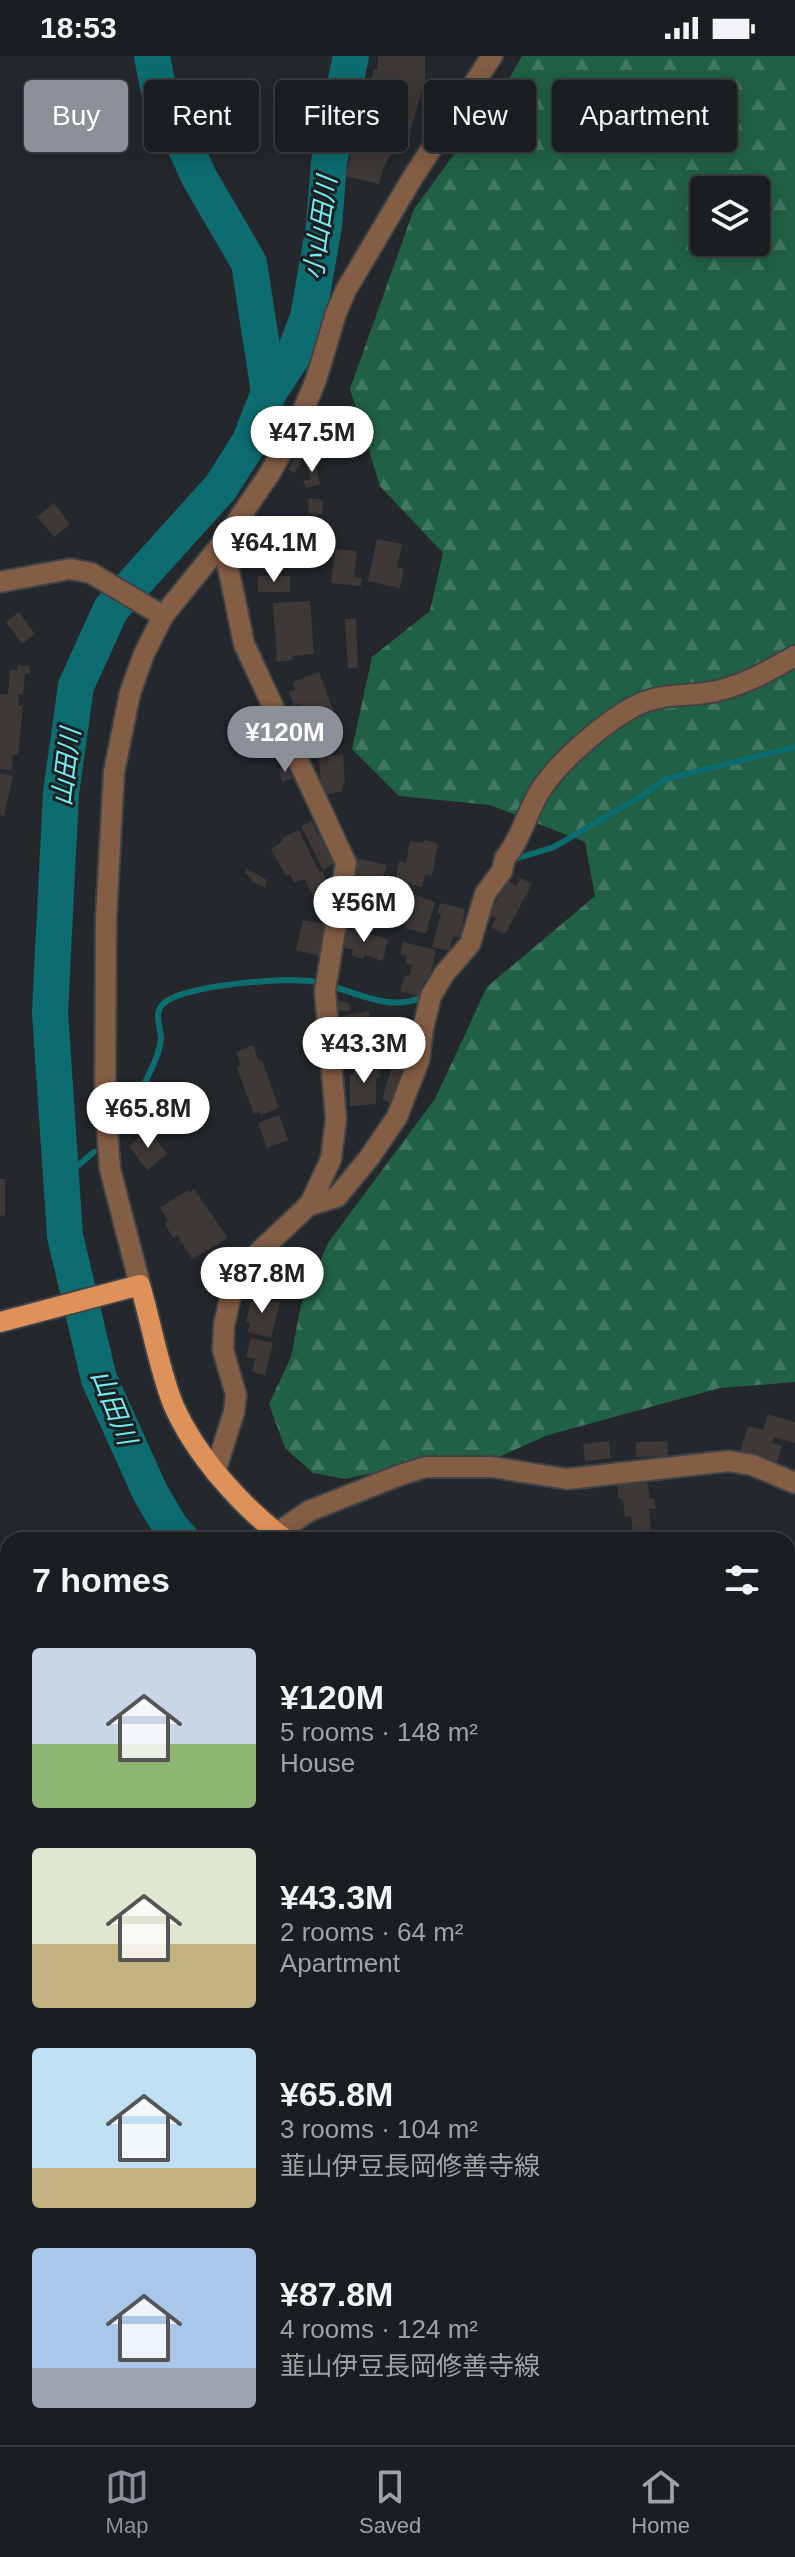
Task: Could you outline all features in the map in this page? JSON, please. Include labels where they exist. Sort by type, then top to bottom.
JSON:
[{"type":"main road","points":[[0,1322],[133,1287],[173,1403],[192,1440],[215,1472],[278,1532]]},
{"type":"street","points":[[133,1287],[110,1169],[105,1099],[106,919],[114,772],[122,725],[144,654],[163,616],[223,542],[270,473],[297,425],[316,380],[336,313],[385,223],[492,56]]},
{"type":"street","points":[[215,1472],[236,1395],[223,1350],[224,1325],[232,1290],[238,1277],[259,1252],[307,1206],[321,1184],[331,1159],[336,1119],[326,984],[346,863],[244,644],[223,542]]},
{"type":"street","points":[[0,582],[70,569],[91,573],[163,616]]},
{"type":"street","points":[[307,1206],[337,1197],[397,1117],[419,1060],[431,996],[444,974],[470,944],[485,894],[542,788],[567,758],[599,730],[644,702],[675,694],[704,694],[734,686],[795,656]]},
{"type":"street","points":[[286,1532],[309,1511],[426,1467],[492,1467],[567,1479],[729,1461],[752,1465],[795,1483]]},
{"type":"green space","points":[[522,56],[795,56],[795,1382],[720,1388],[548,1435],[501,1456],[435,1459],[345,1479],[313,1473],[285,1448],[269,1404],[291,1357],[301,1305],[328,1243],[435,1099],[487,987],[595,896],[585,842],[490,805],[399,796],[352,749],[372,657],[430,611],[443,553],[380,486],[350,389],[414,209],[456,152],[536,152],[536,80],[508,80]]},
{"type":"building","points":[[378,56],[425,56],[425,79],[408,139],[408,80],[371,80],[374,69],[378,69]]},
{"type":"building","points":[[352,152],[392,152],[379,184],[345,176]]},
{"type":"building","points":[[303,442],[309,446],[295,473],[288,470]]},
{"type":"building","points":[[314,458],[320,484],[306,488],[303,481],[311,479],[305,461]]},
{"type":"building","points":[[309,498],[323,500],[322,514],[308,513]]},
{"type":"building","points":[[54,503],[70,524],[54,537],[37,517]]},
{"type":"building","points":[[289,523],[316,526],[311,566],[283,562],[284,554],[278,553],[280,538],[287,539]]},
{"type":"building","points":[[377,539],[402,544],[397,567],[404,569],[400,588],[368,581]]},
{"type":"building","points":[[335,549],[357,551],[354,577],[362,578],[361,586],[331,583]]},
{"type":"building","points":[[252,553],[273,554],[273,569],[251,568],[248,565]]},
{"type":"building","points":[[258,576],[290,576],[290,592],[258,592]]},
{"type":"building","points":[[310,601],[314,654],[292,656],[293,660],[277,662],[273,603]]},
{"type":"building","points":[[19,612],[35,634],[22,644],[6,622]]},
{"type":"building","points":[[356,618],[358,668],[348,668],[345,619]]},
{"type":"building","points":[[17,665],[30,666],[29,674],[25,674],[23,694],[19,694],[18,705],[23,706],[18,755],[13,755],[12,770],[0,769],[0,694],[8,694],[10,670],[17,671]]},
{"type":"building","points":[[319,672],[335,715],[308,728],[299,704],[294,706],[289,692],[295,690],[293,682]]},
{"type":"building","points":[[343,754],[345,783],[342,791],[325,795],[321,786],[319,757]]},
{"type":"building","points":[[285,766],[293,778],[282,782],[279,768]]},
{"type":"building","points":[[0,773],[13,776],[4,816],[0,815]]},
{"type":"building","points":[[312,821],[318,835],[323,833],[335,863],[323,870],[301,826]]},
{"type":"building","points":[[299,830],[319,872],[322,871],[331,889],[313,897],[305,879],[294,883],[290,874],[286,876],[271,849],[283,841],[282,838]]},
{"type":"building","points":[[424,840],[438,843],[432,876],[425,874],[422,887],[395,882],[399,861],[406,863],[410,841],[424,843]]},
{"type":"building","points":[[356,858],[387,865],[382,881],[352,874]]},
{"type":"building","points":[[246,868],[267,880],[265,887],[251,882],[252,879],[245,873]]},
{"type":"building","points":[[521,878],[532,884],[505,934],[491,927],[496,918],[489,915],[507,881],[516,886]]},
{"type":"building","points":[[367,883],[401,891],[391,923],[354,913],[355,905],[352,905],[357,884],[366,886]]},
{"type":"building","points":[[407,892],[435,902],[426,934],[404,928],[411,912],[404,910]]},
{"type":"building","points":[[440,903],[465,909],[460,938],[453,936],[449,951],[432,947],[441,914],[438,914]]},
{"type":"building","points":[[303,920],[326,924],[321,956],[296,950]]},
{"type":"building","points":[[343,928],[388,939],[383,961],[365,955],[363,959],[352,956],[353,950],[344,948],[345,943],[340,941]]},
{"type":"building","points":[[403,942],[436,950],[430,976],[424,982],[420,996],[400,991],[412,965],[405,963],[407,956],[400,954]]},
{"type":"building","points":[[336,1000],[350,1004],[350,1011],[335,1010]]},
{"type":"building","points":[[369,1011],[376,1049],[384,1048],[386,1057],[352,1059],[343,1016]]},
{"type":"building","points":[[253,1045],[259,1061],[262,1060],[279,1108],[261,1115],[259,1112],[254,1114],[237,1068],[241,1065],[236,1052]]},
{"type":"building","points":[[393,1062],[405,1066],[395,1104],[382,1100]]},
{"type":"building","points":[[381,1064],[380,1076],[376,1079],[376,1104],[350,1106],[350,1074],[353,1074],[354,1066]]},
{"type":"building","points":[[279,1115],[288,1140],[267,1148],[258,1123]]},
{"type":"building","points":[[149,1130],[167,1154],[147,1170],[129,1146]]},
{"type":"building","points":[[0,1179],[5,1179],[5,1215],[0,1216]]},
{"type":"building","points":[[194,1189],[228,1238],[192,1259],[177,1235],[173,1238],[160,1208]]},
{"type":"building","points":[[253,1291],[273,1296],[272,1301],[280,1303],[271,1338],[248,1332],[250,1323],[246,1322]]},
{"type":"building","points":[[251,1338],[273,1343],[265,1375],[252,1372],[255,1359],[246,1357]]},
{"type":"building","points":[[768,1414],[795,1422],[795,1443],[774,1437],[772,1443],[782,1446],[777,1462],[740,1452],[748,1426],[763,1430]]},
{"type":"building","points":[[609,1441],[611,1458],[585,1461],[583,1444]]},
{"type":"building","points":[[667,1441],[668,1456],[636,1457],[636,1442]]},
{"type":"building","points":[[647,1481],[650,1499],[654,1499],[656,1509],[649,1509],[651,1532],[633,1532],[631,1516],[625,1517],[617,1484]]},
{"type":"waterway","name":"山田川","points":[[152,56],[158,87],[199,177],[249,263],[269,392],[250,441],[221,487],[111,609],[76,686],[61,793],[50,1012],[65,1236],[99,1379],[150,1492],[175,1532]]},
{"type":"waterway","name":"小山田川","points":[[269,392],[294,354],[308,317],[324,226],[329,162],[351,56]]},
{"type":"waterway","points":[[512,860],[554,847],[666,779],[795,747]]},
{"type":"waterway","points":[[126,1117],[156,1058],[161,1039],[160,1008],[174,997],[213,987],[284,980],[317,982],[396,1003],[423,997]]},
{"type":"waterway","points":[[61,1180],[94,1152]]}]
